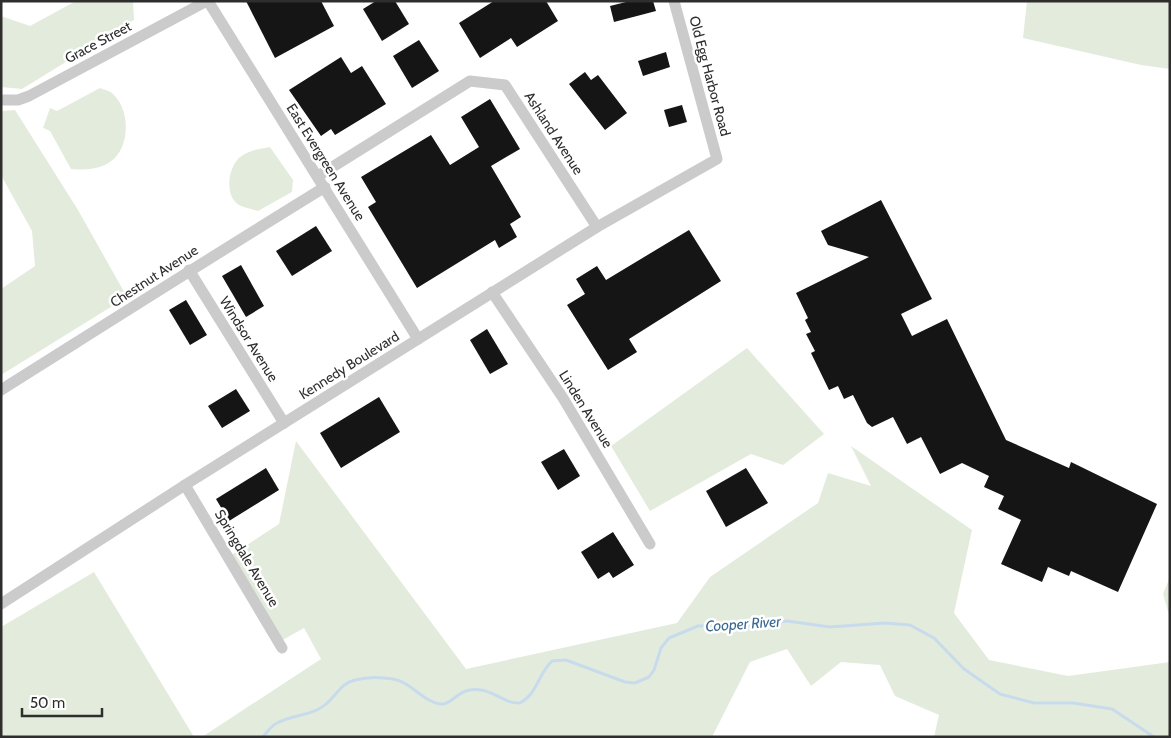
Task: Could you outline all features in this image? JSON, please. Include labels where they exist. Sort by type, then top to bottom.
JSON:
[{"type":"street","name":"Grace Street","points":[[1,100],[18,100],[29,96],[207,1]]},
{"type":"street","name":"East Evergreen Avenue","points":[[207,1],[325,187],[418,339]]},
{"type":"street","name":"Old Egg Harbor Road","points":[[674,1],[717,160]]},
{"type":"street","name":"Ashland Avenue","points":[[318,176],[470,81],[506,85],[597,227]]},
{"type":"street","name":"Kennedy Boulevard","points":[[1,604],[185,485],[492,292],[597,227],[717,160]]},
{"type":"street","name":"Chestnut Avenue","points":[[1,390],[133,308],[189,270],[325,187]]},
{"type":"street","name":"Windsor Avenue","points":[[189,270],[284,423]]},
{"type":"street","name":"Linden Avenue","points":[[492,292],[563,398],[650,544]]},
{"type":"street","name":"Springdale Avenue","points":[[185,485],[282,648]]},
{"type":"green space","points":[[76,1],[133,1],[134,20],[22,89],[1,87],[1,16],[30,26]]},
{"type":"green space","points":[[1027,1],[1170,1],[1170,69],[1141,65],[1023,38]]},
{"type":"green space","points":[[100,88],[114,95],[124,112],[126,133],[124,143],[113,160],[105,165],[88,169],[71,169],[50,131],[43,128],[50,108],[57,111]]},
{"type":"green space","points":[[15,110],[78,210],[127,297],[1,375],[1,289],[35,266],[32,231],[1,175],[1,111]]},
{"type":"green space","points":[[270,147],[293,180],[292,192],[258,211],[239,205],[231,195],[229,181],[233,167],[243,155]]},
{"type":"green space","points":[[747,348],[824,434],[783,465],[751,454],[650,511],[611,446]]},
{"type":"green space","points":[[296,441],[466,669],[677,623],[710,577],[818,503],[828,473],[871,486],[851,446],[972,530],[954,613],[989,660],[1068,676],[1170,662],[1170,737],[934,737],[939,715],[895,696],[880,665],[841,662],[811,686],[787,649],[750,662],[712,737],[202,737],[321,659],[304,628],[279,642],[230,556],[279,524]]},
{"type":"green space","points":[[94,572],[194,737],[1,737],[1,627]]},
{"type":"green space","points":[[1170,577],[1170,618],[1163,594]]},
{"type":"building","points":[[246,1],[321,1],[334,26],[275,58]]},
{"type":"building","points":[[376,1],[395,1],[409,24],[382,41],[363,9]]},
{"type":"building","points":[[494,1],[546,1],[558,21],[517,47],[511,38],[480,58],[459,23]]},
{"type":"building","points":[[630,1],[653,1],[656,11],[614,22],[610,6]]},
{"type":"building","points":[[419,40],[439,71],[412,88],[393,56]]},
{"type":"building","points":[[666,52],[670,67],[643,76],[638,61]]},
{"type":"building","points":[[341,57],[351,73],[362,66],[386,104],[335,135],[331,129],[321,136],[289,90]]},
{"type":"building","points":[[585,72],[591,80],[598,75],[627,113],[605,130],[569,84]]},
{"type":"building","points":[[490,99],[520,149],[491,166],[521,217],[510,224],[517,237],[499,248],[495,240],[417,288],[368,207],[376,202],[361,177],[431,135],[450,165],[479,147],[461,117]]},
{"type":"building","points":[[682,105],[687,122],[669,127],[664,110]]},
{"type":"building","points":[[881,200],[932,299],[901,314],[912,336],[947,319],[1006,440],[1069,468],[1071,462],[1157,504],[1118,592],[1071,571],[1069,576],[1048,567],[1042,582],[1001,564],[1021,520],[998,509],[1004,496],[984,487],[989,476],[962,463],[940,474],[921,437],[907,444],[893,417],[872,427],[867,423],[853,395],[844,399],[838,386],[829,390],[811,353],[815,351],[806,334],[811,332],[805,320],[808,318],[796,293],[869,257],[828,245],[821,231]]},
{"type":"building","points":[[316,226],[332,251],[292,276],[276,251]]},
{"type":"building","points":[[689,230],[721,281],[629,339],[637,352],[608,370],[567,305],[585,294],[576,279],[597,266],[606,280]]},
{"type":"building","points":[[241,265],[264,306],[246,317],[222,276]]},
{"type":"building","points":[[186,300],[207,335],[190,345],[169,310]]},
{"type":"building","points":[[487,329],[508,364],[490,374],[470,340]]},
{"type":"building","points":[[236,389],[250,411],[222,428],[208,406]]},
{"type":"building","points":[[379,397],[400,432],[341,468],[320,433]]},
{"type":"building","points":[[564,449],[580,476],[558,490],[541,462]]},
{"type":"building","points":[[266,468],[279,490],[229,521],[216,499]]},
{"type":"building","points":[[746,468],[768,503],[726,527],[706,491]]},
{"type":"building","points":[[613,532],[634,565],[613,578],[609,572],[598,579],[581,552]]},
{"type":"waterway","name":"Cooper River","points":[[263,737],[271,727],[282,720],[321,708],[346,684],[359,679],[393,679],[440,704],[445,704],[462,693],[473,689],[486,691],[510,702],[520,703],[531,694],[547,666],[552,661],[566,660],[625,682],[635,683],[649,677],[654,670],[661,648],[669,638],[698,626],[756,625],[787,621],[830,627],[885,623],[910,625],[934,638],[964,669],[1000,694],[1034,703],[1073,703],[1112,709],[1154,737]]}]
